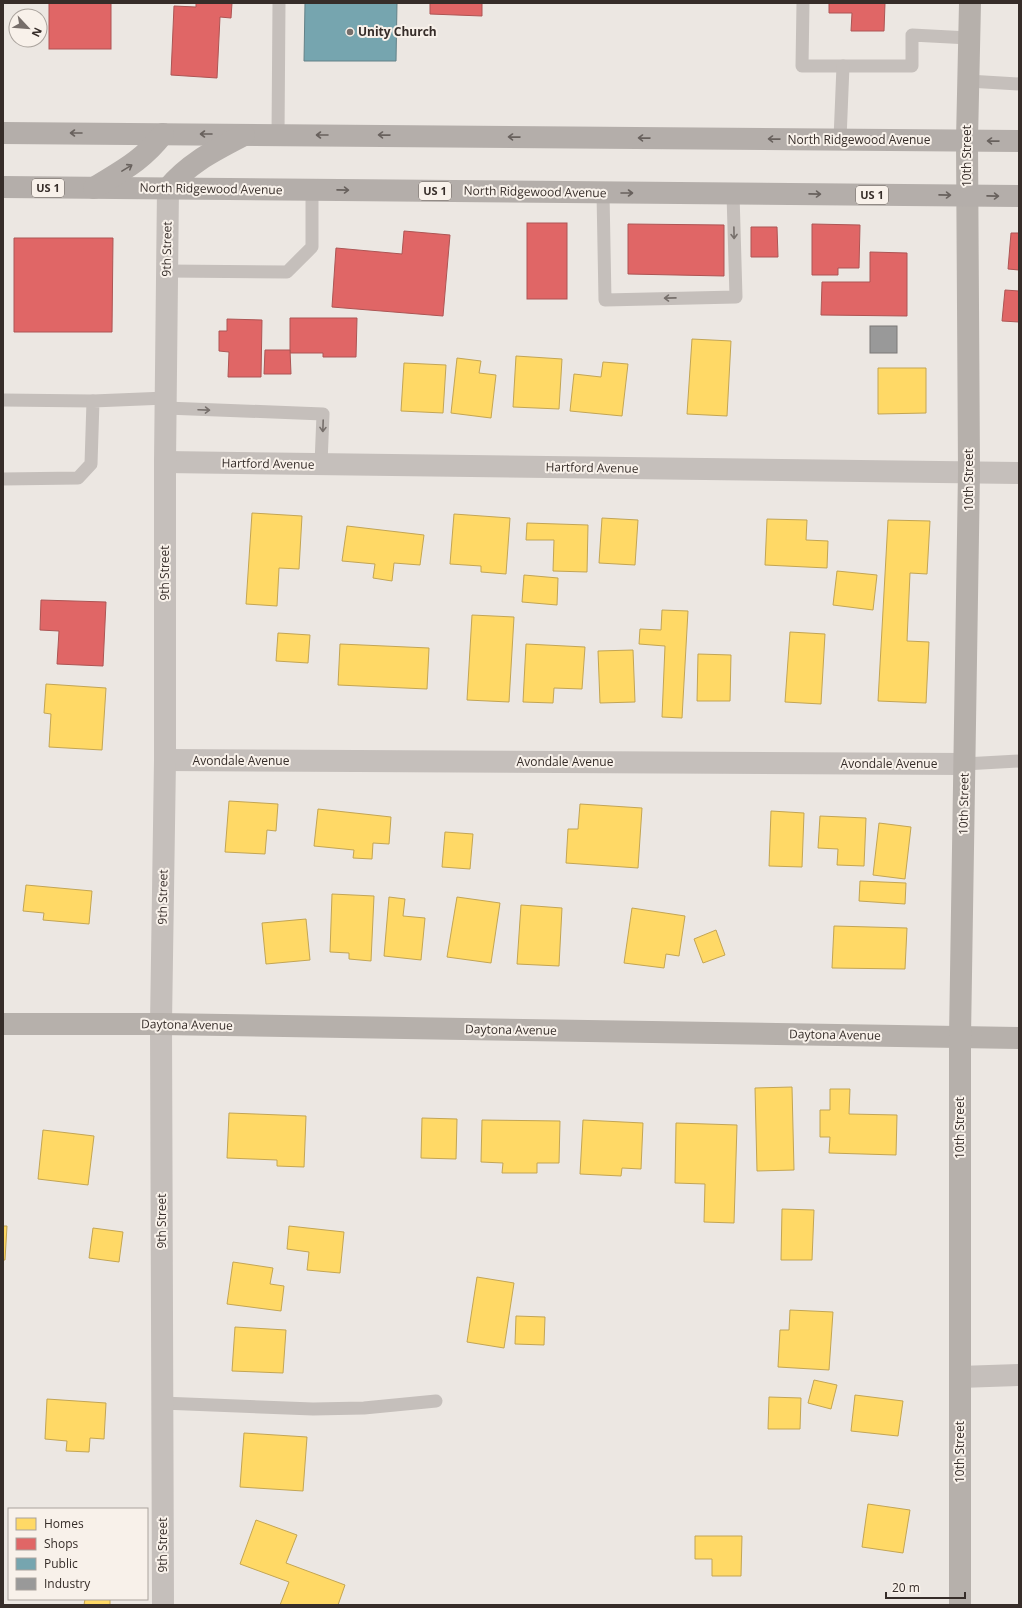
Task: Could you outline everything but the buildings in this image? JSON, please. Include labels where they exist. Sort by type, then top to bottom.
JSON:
[{"type":"main road","name":"North Ridgewood Avenue","points":[[3,133],[1019,141]]},
{"type":"main road","points":[[94,188],[135,163],[151,149],[163,134]]},
{"type":"main road","points":[[168,188],[178,176],[194,162],[245,134]]},
{"type":"main road","name":"North Ridgewood Avenue","points":[[3,187],[1019,196]]},
{"type":"street","name":"10th Street","points":[[960,1605],[960,1037],[969,472],[967,140],[970,3]]},
{"type":"street","name":"9th Street","points":[[163,1605],[161,1024],[165,760],[165,462],[168,188]]},
{"type":"street","name":"Hartford Avenue","points":[[165,462],[1019,473]]},
{"type":"street","name":"Avondale Avenue","points":[[165,760],[964,764]]},
{"type":"street","name":"Daytona Avenue","points":[[3,1024],[161,1024],[1019,1038]]},
{"type":"street","points":[[960,1377],[1019,1375]]},
{"type":"lane","points":[[278,135],[279,3]]},
{"type":"lane","points":[[803,3],[802,66],[912,66],[912,35],[969,38]]},
{"type":"lane","points":[[840,139],[843,66]]},
{"type":"lane","points":[[968,81],[1019,84]]},
{"type":"lane","points":[[167,271],[287,272],[312,247],[312,190]]},
{"type":"lane","points":[[603,192],[605,300],[736,297],[734,194]]},
{"type":"lane","points":[[3,400],[166,403],[323,414],[321,464]]},
{"type":"lane","points":[[3,480],[78,478],[91,464],[94,401]]},
{"type":"lane","points":[[964,764],[1019,760]]},
{"type":"lane","points":[[162,1403],[313,1409],[364,1408],[436,1401]]},
{"type":"place","name":"Unity Church","points":[[350,32]]}]
